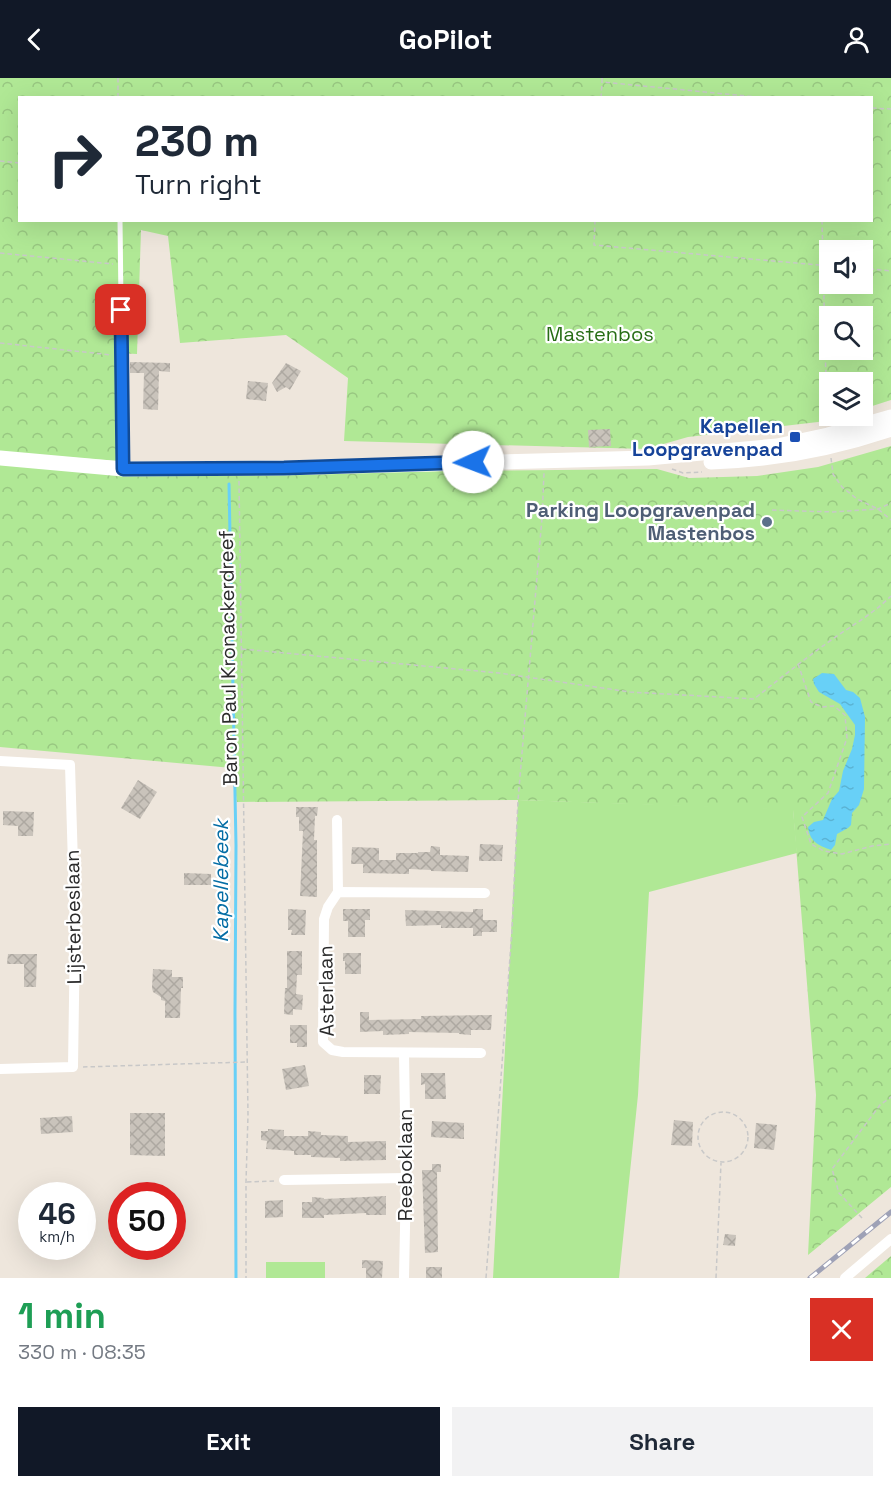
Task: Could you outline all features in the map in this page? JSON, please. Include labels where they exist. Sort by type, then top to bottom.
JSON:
[{"type":"main road","points":[[0,458],[123,469],[239,469],[648,458],[693,462],[737,461],[778,457],[891,417]]},
{"type":"main road","points":[[828,441],[891,429]]},
{"type":"street","name":"Lijsterbeslaan","points":[[0,761],[70,765],[75,930],[73,1067]]},
{"type":"street","name":"Asterlaan","points":[[337,820],[338,892],[328,907],[324,919],[323,1042],[332,1050],[343,1052],[481,1053]]},
{"type":"street","points":[[338,892],[485,893]]},
{"type":"street","name":"Reeboklaan","points":[[404,1278],[405,1053]]},
{"type":"street","points":[[0,1069],[73,1067]]},
{"type":"street","points":[[284,1180],[406,1178]]},
{"type":"street","points":[[844,1278],[891,1239]]},
{"type":"lane","points":[[120,222],[123,469]]},
{"type":"path","points":[[118,78],[118,96]]},
{"type":"path","points":[[601,96],[602,78]]},
{"type":"path","points":[[602,82],[746,96]]},
{"type":"path","points":[[873,108],[891,109]]},
{"type":"path","points":[[0,161],[18,163]]},
{"type":"path","points":[[595,222],[594,244],[819,265]]},
{"type":"path","points":[[822,222],[822,240]]},
{"type":"path","points":[[0,253],[120,265]]},
{"type":"path","points":[[873,269],[891,271]]},
{"type":"path","points":[[823,294],[825,402],[833,474],[842,487],[857,499],[878,509],[891,520]]},
{"type":"path","points":[[0,343],[122,356]]},
{"type":"path","points":[[486,1278],[512,930],[518,800],[542,518],[544,460]]},
{"type":"path","name":"Baron Paul Kronackerdreef","points":[[239,469],[248,1115],[246,1278]]},
{"type":"path","points":[[772,510],[833,512],[878,509],[891,503]]},
{"type":"path","points":[[241,649],[529,677],[630,692],[754,699],[798,663],[878,609],[891,596]]},
{"type":"path","points":[[798,663],[811,702],[822,707],[834,706],[844,716],[847,738],[828,793],[802,817],[811,844],[824,851],[842,854],[872,846],[891,844]]},
{"type":"path","points":[[73,1067],[247,1062]]},
{"type":"path","points":[[862,1218],[839,1193],[832,1169],[880,1105],[891,1097]]},
{"type":"path","points":[[727,1113],[741,1120],[748,1136],[747,1144],[737,1158],[721,1162],[713,1160],[702,1150],[698,1134],[700,1127],[711,1115],[727,1113]]},
{"type":"path","points":[[716,1278],[721,1162]]},
{"type":"path","points":[[246,1182],[284,1180]]},
{"type":"green space","name":"Mastenbos","points":[[0,78],[891,78],[891,400],[873,406],[873,372],[819,372],[819,422],[688,437],[646,449],[344,441],[348,378],[286,335],[180,343],[168,236],[141,230],[137,354],[117,353],[118,461],[0,452]]},
{"type":"green space","points":[[891,446],[891,1187],[808,1255],[816,1095],[793,810],[518,800],[237,802],[232,768],[0,747],[0,462],[252,473],[657,469],[689,478],[757,476],[818,467]]},
{"type":"green space","points":[[518,800],[793,809],[797,853],[649,892],[638,1095],[619,1278],[493,1278]]},
{"type":"green space","points":[[891,1256],[891,1278],[865,1278]]},
{"type":"green space","points":[[266,1262],[325,1262],[325,1278],[266,1278]]},
{"type":"water","points":[[822,673],[834,674],[846,690],[860,698],[865,717],[864,789],[859,805],[852,813],[851,825],[837,834],[835,845],[831,850],[815,842],[808,827],[814,822],[823,820],[832,799],[839,791],[843,771],[852,749],[855,725],[840,704],[819,692],[813,679]]},
{"type":"building","points":[[130,362],[170,363],[170,372],[159,371],[158,410],[143,409],[144,373],[130,373]]},
{"type":"building","points":[[286,363],[301,371],[290,390],[286,387],[277,392],[272,383]]},
{"type":"building","points":[[248,381],[268,383],[266,401],[246,399]]},
{"type":"building","points":[[610,429],[611,446],[589,447],[588,430]]},
{"type":"building","points":[[138,780],[157,792],[140,819],[121,808]]},
{"type":"building","points":[[296,807],[318,807],[317,816],[315,816],[314,840],[317,840],[317,897],[300,896],[303,831],[299,831]]},
{"type":"building","points":[[3,811],[34,812],[33,836],[18,836],[18,826],[3,825]]},
{"type":"building","points":[[480,844],[503,845],[502,861],[479,861]]},
{"type":"building","points":[[431,846],[440,847],[440,855],[469,856],[468,872],[409,869],[409,874],[363,873],[363,864],[351,864],[352,847],[379,848],[379,860],[396,860],[396,853],[430,852]]},
{"type":"building","points":[[184,873],[211,874],[211,885],[184,885]]},
{"type":"building","points":[[288,909],[306,910],[305,935],[291,935],[292,930],[288,930]]},
{"type":"building","points":[[343,909],[370,909],[370,920],[365,920],[365,937],[348,937],[348,921],[343,921]]},
{"type":"building","points":[[473,909],[483,909],[483,920],[497,920],[497,932],[482,932],[482,936],[473,936],[473,928],[441,928],[441,925],[406,926],[405,910],[473,912]]},
{"type":"building","points":[[287,951],[302,951],[302,975],[297,975],[296,994],[303,995],[302,1010],[293,1009],[293,1015],[284,1014]]},
{"type":"building","points":[[343,953],[361,953],[361,974],[345,974]]},
{"type":"building","points":[[8,954],[37,954],[36,987],[24,987],[24,964],[7,964]]},
{"type":"building","points":[[153,969],[172,970],[172,977],[183,977],[180,1018],[165,1018],[165,1001],[153,992],[152,988]]},
{"type":"building","points":[[360,1012],[369,1012],[369,1020],[421,1019],[421,1016],[492,1015],[491,1030],[471,1030],[471,1035],[409,1032],[409,1034],[383,1035],[383,1031],[360,1032]]},
{"type":"building","points":[[290,1025],[307,1025],[307,1047],[297,1047],[297,1043],[290,1043]]},
{"type":"building","points":[[305,1065],[309,1086],[286,1090],[282,1069]]},
{"type":"building","points":[[421,1073],[445,1073],[446,1099],[425,1099],[425,1084],[421,1085]]},
{"type":"building","points":[[364,1075],[381,1075],[380,1094],[364,1094]]},
{"type":"building","points":[[130,1113],[165,1113],[165,1156],[130,1155]]},
{"type":"building","points":[[72,1116],[73,1132],[41,1134],[40,1118]]},
{"type":"building","points":[[674,1120],[693,1122],[692,1146],[671,1145]]},
{"type":"building","points":[[432,1121],[464,1123],[464,1139],[431,1137]]},
{"type":"building","points":[[756,1123],[777,1125],[774,1150],[754,1148]]},
{"type":"building","points":[[268,1129],[284,1130],[284,1136],[308,1136],[308,1131],[321,1132],[321,1135],[348,1136],[348,1142],[386,1141],[386,1160],[340,1161],[340,1158],[294,1155],[294,1151],[266,1149],[267,1141],[261,1140],[261,1131],[268,1131]]},
{"type":"building","points":[[432,1164],[441,1164],[441,1172],[437,1172],[438,1252],[425,1253],[422,1170],[432,1170]]},
{"type":"building","points":[[386,1196],[386,1215],[366,1215],[366,1213],[302,1218],[302,1202],[312,1202],[312,1197],[324,1199]]},
{"type":"building","points":[[283,1200],[283,1217],[265,1218],[265,1201]]},
{"type":"building","points":[[725,1234],[736,1235],[735,1246],[723,1245]]},
{"type":"building","points":[[362,1260],[383,1261],[382,1278],[366,1278],[366,1268],[362,1268]]},
{"type":"building","points":[[426,1267],[442,1267],[442,1278],[426,1278]]},
{"type":"waterway","name":"Kapellebeek","points":[[229,484],[236,845],[236,1278]]},
{"type":"railway","points":[[810,1278],[891,1212]]},
{"type":"place","name":"Kapellen Loopgravenpad","points":[[795,437]]},
{"type":"place","name":"Parking Loopgravenpad Mastenbos","points":[[767,522]]},
{"type":"route","points":[[121,310],[123,469],[284,468],[473,462]]}]
